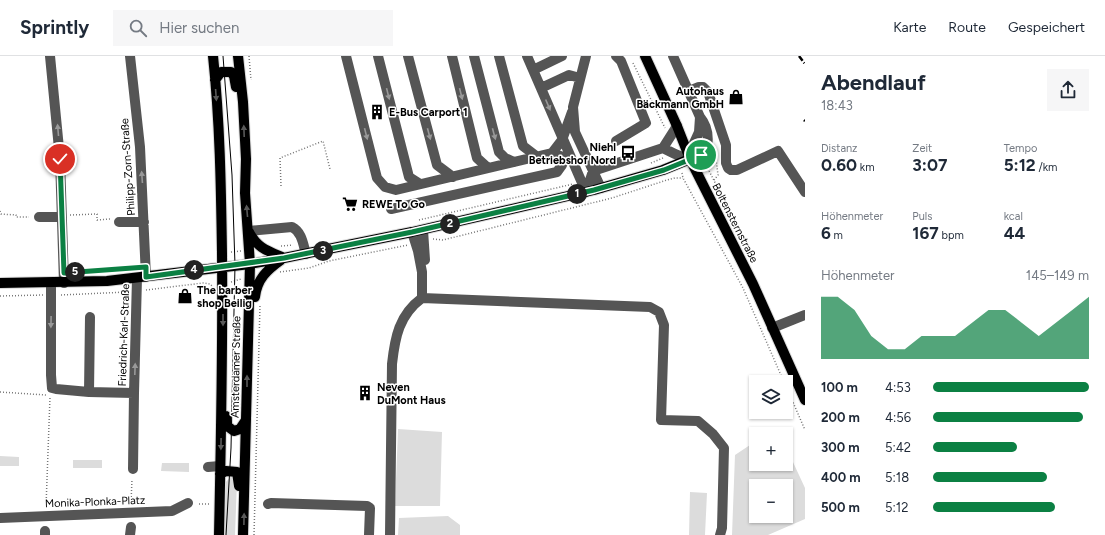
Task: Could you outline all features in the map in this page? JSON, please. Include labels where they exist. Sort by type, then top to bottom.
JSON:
[{"type":"main road","name":"Amsterdamer Straße","points":[[213,56],[221,161],[223,267],[219,535]]},
{"type":"main road","name":"Amsterdamer Straße","points":[[238,56],[243,102],[246,159],[245,193],[249,231],[250,264],[246,420],[251,445],[244,492],[243,535]]},
{"type":"main road","name":"Boltensternstraße","points":[[645,56],[677,126],[690,159],[752,284],[805,400]]},
{"type":"main road","points":[[215,80],[221,72],[228,71],[233,73],[237,94],[243,102]]},
{"type":"main road","name":"Friedrich-Karl-Straße","points":[[0,283],[64,283],[142,277],[250,264],[284,258],[423,230],[584,187],[601,188],[664,170],[690,159]]},
{"type":"main road","points":[[248,330],[253,322],[257,286],[264,274],[284,258],[263,249],[253,240],[249,231]]},
{"type":"main road","points":[[222,406],[226,412],[227,426],[231,430],[240,429],[246,420]]},
{"type":"main road","points":[[220,470],[237,472],[239,486],[244,492]]},
{"type":"street","points":[[50,56],[60,159],[64,283]]},
{"type":"street","name":"Philipp-Zorn-Straße","points":[[130,56],[140,147],[144,219],[142,277]]},
{"type":"street","points":[[346,56],[378,178],[385,187],[396,190],[552,153],[568,158]]},
{"type":"street","points":[[378,56],[409,177],[420,184]]},
{"type":"street","points":[[408,56],[437,165],[453,177]]},
{"type":"street","points":[[452,56],[477,158],[488,168]]},
{"type":"street","points":[[474,56],[499,152],[505,158],[514,162]]},
{"type":"street","points":[[499,56],[523,146],[536,156]]},
{"type":"street","points":[[527,56],[568,158],[584,187]]},
{"type":"street","points":[[533,70],[562,56]]},
{"type":"street","points":[[552,153],[562,140],[573,107],[586,56]]},
{"type":"street","points":[[616,56],[621,62],[646,124],[616,141]]},
{"type":"street","points":[[584,187],[593,170],[668,150],[690,159],[701,155],[706,147],[708,132],[673,56]]},
{"type":"street","points":[[541,88],[569,75],[580,78]]},
{"type":"street","points":[[689,91],[699,86],[703,87],[708,92],[726,145],[726,163],[728,168],[731,170],[737,170],[778,151],[805,192]]},
{"type":"street","points":[[573,107],[575,132],[601,188]]},
{"type":"street","points":[[668,150],[677,126]]},
{"type":"street","points":[[390,210],[557,172],[568,158]]},
{"type":"street","points":[[39,217],[62,214]]},
{"type":"street","points":[[119,222],[144,219]]},
{"type":"street","points":[[249,231],[292,227],[301,235],[306,254]]},
{"type":"street","points":[[422,298],[420,242],[423,230]]},
{"type":"street","points":[[412,232],[420,242]]},
{"type":"street","name":"Friedrich-Karl-Straße","points":[[133,469],[137,291],[142,277]]},
{"type":"street","points":[[51,391],[52,283]]},
{"type":"street","points":[[390,535],[392,364],[396,333],[404,317],[413,305],[422,298],[650,308],[659,312],[664,325],[661,420],[698,421],[713,434],[724,448],[722,528],[720,535]]},
{"type":"street","points":[[772,328],[805,315]]},
{"type":"street","points":[[89,392],[90,317]]},
{"type":"street","name":"Friedrich-Karl-Straße","points":[[51,391],[56,389],[89,392],[134,393]]},
{"type":"street","points":[[208,467],[220,470]]},
{"type":"street","name":"Monika-Plonka-Platz","points":[[0,518],[172,511],[188,503]]},
{"type":"street","points":[[268,504],[367,506],[370,508],[369,535]]},
{"type":"path","points":[[633,63],[659,117]]},
{"type":"path","points":[[281,186],[280,158],[323,141],[330,169]]},
{"type":"path","points":[[646,164],[660,160],[669,155],[668,150]]},
{"type":"path","points":[[714,181],[718,175],[715,150]]},
{"type":"path","points":[[276,273],[309,268],[329,261],[431,239],[443,240],[612,198],[667,180],[683,178],[744,288],[781,375]]},
{"type":"path","points":[[415,221],[584,187]]},
{"type":"path","points":[[275,246],[303,244]]},
{"type":"path","points":[[229,252],[245,251]]},
{"type":"path","points":[[80,272],[127,269]]},
{"type":"path","points":[[0,296],[110,293],[203,283],[210,284],[215,288],[250,277]]},
{"type":"path","points":[[254,535],[251,445],[260,300]]},
{"type":"path","points":[[0,392],[51,391],[45,516]]},
{"type":"path","points":[[793,402],[805,430]]},
{"type":"path","points":[[131,513],[133,469]]},
{"type":"path","points":[[199,504],[211,504]]},
{"type":"shaded area","points":[[398,429],[442,432],[440,506],[395,506]]},
{"type":"shaded area","points":[[749,446],[749,471],[793,471],[793,462],[805,488],[805,519],[768,535],[732,535],[735,455]]},
{"type":"shaded area","points":[[0,456],[19,457],[19,466],[0,466]]},
{"type":"shaded area","points":[[73,460],[102,460],[102,468],[73,468]]},
{"type":"shaded area","points":[[162,463],[189,463],[189,472],[161,471]]},
{"type":"shaded area","points":[[232,475],[237,481],[235,535],[223,535],[225,483]]},
{"type":"shaded area","points":[[690,492],[707,493],[705,535],[689,535]]},
{"type":"shaded area","points":[[448,516],[460,525],[460,535],[398,535],[399,518]]},
{"type":"tram line","points":[[223,56],[232,175],[235,265],[231,448],[226,535]]},
{"type":"railway","points":[[799,56],[805,64]]},
{"type":"place","name":"Autohaus Bäckmann GmbH","points":[[736,97]]},
{"type":"place","name":"E-Bus Carport 1","points":[[377,112]]},
{"type":"place","name":"Niehl Betriebshof Nord","points":[[628,153]]},
{"type":"place","name":"REWE To Go","points":[[350,204]]},
{"type":"place","name":"The barber shop Beilig","points":[[185,296]]},
{"type":"place","name":"Neven DuMont Haus","points":[[365,393]]},
{"type":"route","points":[[60,159],[64,273],[146,267],[146,277],[250,264],[412,232],[594,190],[664,170],[701,155]]}]
